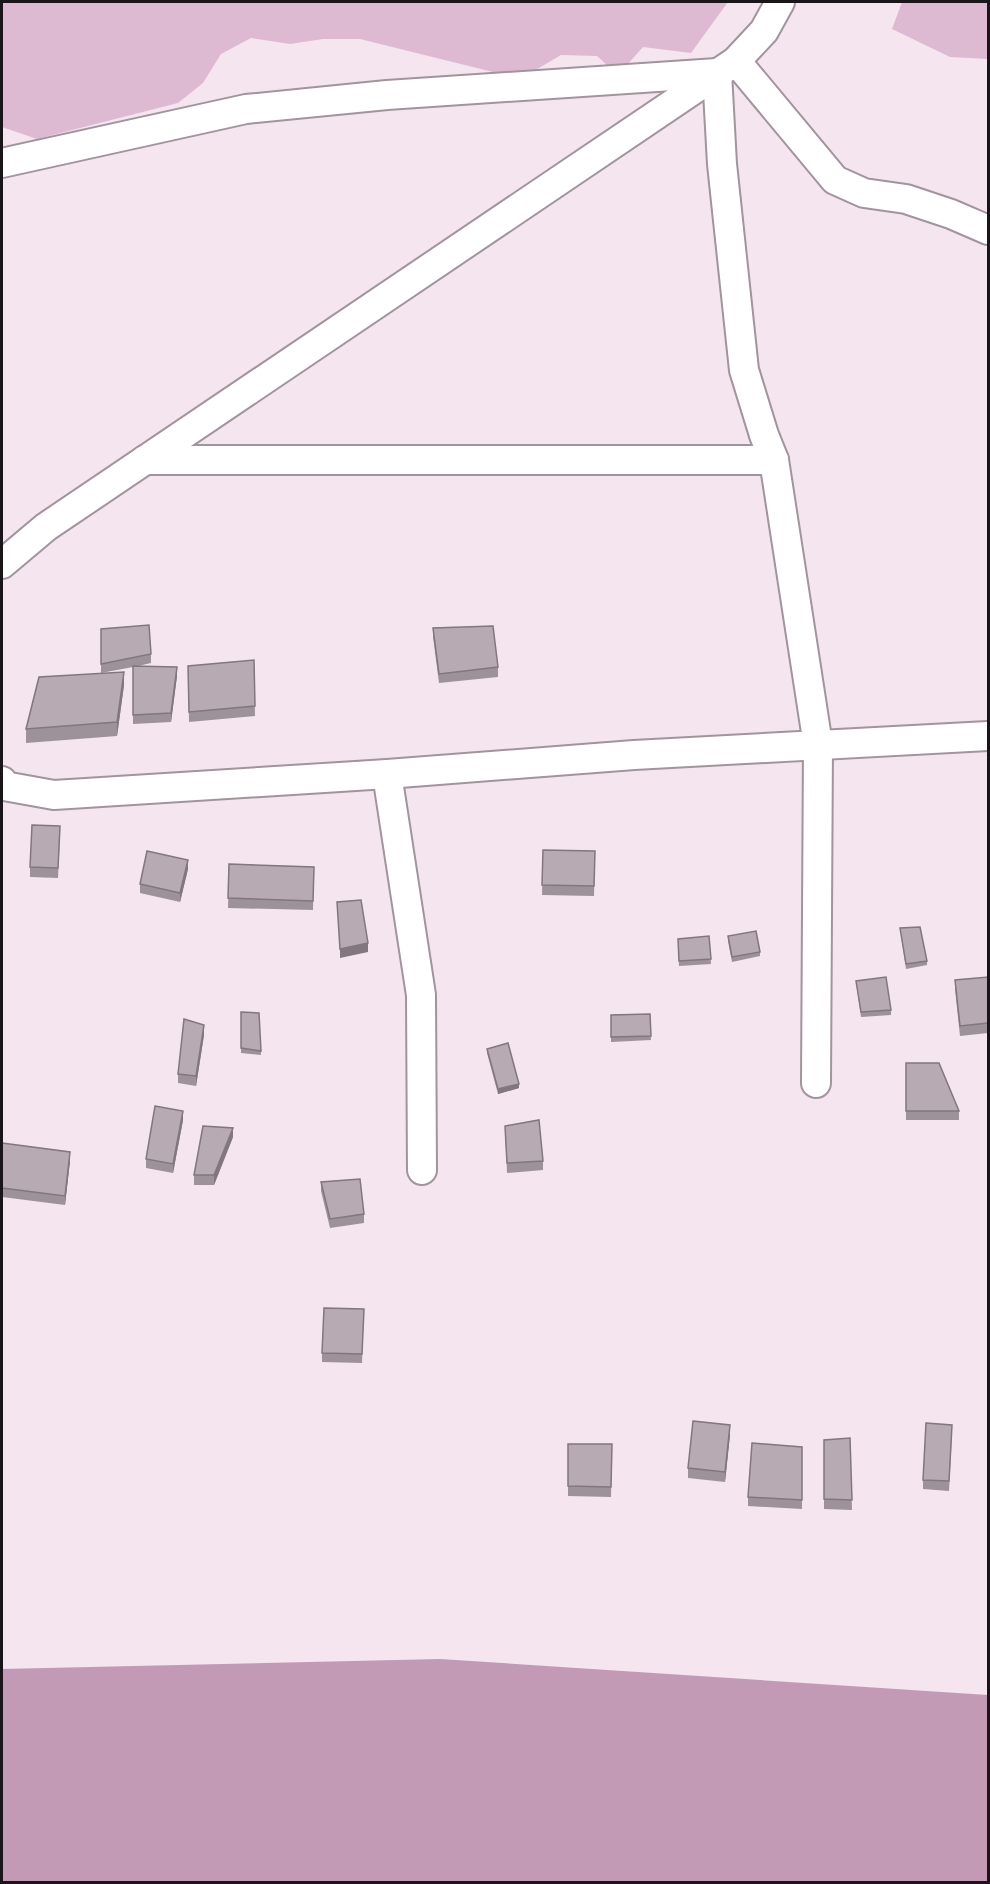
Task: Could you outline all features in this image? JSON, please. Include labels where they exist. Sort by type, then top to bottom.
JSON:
[{"type":"street","points":[[2,564],[46,527],[145,459],[726,67],[764,31],[780,2]]},
{"type":"street","points":[[2,163],[246,109],[726,67]]},
{"type":"street","points":[[726,67],[835,180],[864,193],[906,200],[951,214],[988,230]]},
{"type":"street","points":[[726,67],[722,164],[744,370],[774,460],[818,745],[816,1083]]},
{"type":"street","points":[[145,459],[774,460]]},
{"type":"street","points":[[2,781],[4,786],[54,795],[387,774],[634,755],[988,736]]},
{"type":"street","points":[[387,774],[421,995],[422,1170]]},
{"type":"shaded area","points":[[2,2],[728,2],[691,53],[643,47],[618,75],[597,56],[561,55],[517,78],[360,39],[323,39],[290,44],[251,38],[221,54],[203,83],[178,103],[37,139],[2,127]]},
{"type":"shaded area","points":[[902,2],[988,2],[988,59],[950,57],[892,29]]},
{"type":"shaded area","points":[[440,1659],[988,1695],[988,1882],[2,1882],[2,1669]]},
{"type":"building","points":[[149,625],[151,654],[101,664],[101,629]]},
{"type":"building","points":[[493,626],[498,667],[439,674],[433,628]]},
{"type":"building","points":[[254,660],[255,706],[189,712],[188,666]]},
{"type":"building","points":[[133,666],[177,667],[171,713],[133,715]]},
{"type":"building","points":[[124,672],[117,722],[26,729],[39,677]]},
{"type":"building","points":[[32,825],[60,826],[58,868],[30,867]]},
{"type":"building","points":[[543,850],[595,851],[594,886],[542,885]]},
{"type":"building","points":[[147,851],[188,860],[180,893],[140,884]]},
{"type":"building","points":[[229,864],[314,867],[313,901],[228,898]]},
{"type":"building","points":[[361,900],[368,943],[340,949],[337,902]]},
{"type":"building","points":[[920,927],[927,961],[906,964],[900,928]]},
{"type":"building","points":[[756,931],[760,952],[732,957],[728,936]]},
{"type":"building","points":[[709,936],[711,959],[679,961],[678,939]]},
{"type":"building","points":[[886,977],[891,1010],[861,1012],[856,981]]},
{"type":"building","points":[[988,977],[988,1023],[960,1026],[955,980]]},
{"type":"building","points":[[241,1012],[259,1013],[261,1051],[241,1048]]},
{"type":"building","points":[[650,1014],[651,1036],[611,1037],[611,1015]]},
{"type":"building","points":[[184,1019],[204,1025],[196,1076],[178,1074]]},
{"type":"building","points":[[508,1043],[519,1084],[498,1089],[487,1049]]},
{"type":"building","points":[[906,1063],[939,1063],[959,1111],[906,1111]]},
{"type":"building","points":[[155,1106],[183,1111],[173,1164],[146,1159]]},
{"type":"building","points":[[539,1120],[543,1161],[507,1163],[505,1126]]},
{"type":"building","points":[[203,1126],[233,1128],[214,1175],[194,1175]]},
{"type":"building","points":[[2,1143],[70,1152],[65,1196],[2,1188]]},
{"type":"building","points":[[360,1179],[364,1214],[330,1219],[321,1182]]},
{"type":"building","points":[[324,1308],[364,1309],[362,1354],[322,1353]]},
{"type":"building","points":[[693,1421],[730,1425],[725,1472],[688,1468]]},
{"type":"building","points":[[926,1423],[952,1425],[949,1481],[923,1480]]},
{"type":"building","points":[[850,1438],[852,1500],[824,1499],[824,1440]]},
{"type":"building","points":[[752,1443],[802,1447],[802,1500],[748,1497]]},
{"type":"building","points":[[568,1444],[612,1444],[611,1487],[568,1486]]}]
